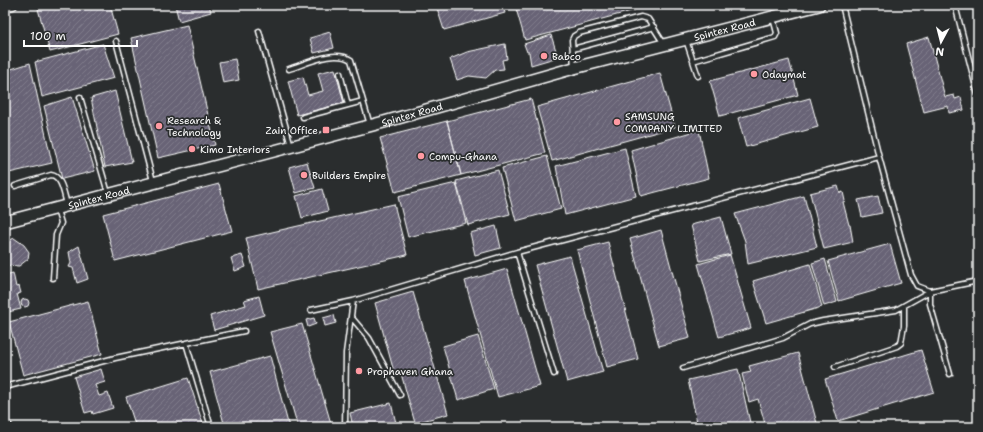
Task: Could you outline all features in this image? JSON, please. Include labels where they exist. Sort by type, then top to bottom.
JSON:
[{"type":"main road","name":"Spintex Road","points":[[5,222],[109,196],[370,126],[574,68],[813,6]]},
{"type":"street","points":[[5,7],[13,5]]},
{"type":"lane","points":[[842,5],[879,157],[910,275],[917,286],[930,291]]},
{"type":"lane","points":[[954,5],[978,95]]},
{"type":"lane","points":[[574,68],[572,40],[579,32],[641,16],[645,17],[654,27],[664,45]]},
{"type":"lane","points":[[693,61],[775,38],[777,33],[773,17]]},
{"type":"lane","points":[[573,49],[654,27]]},
{"type":"lane","points":[[259,31],[291,147]]},
{"type":"lane","points":[[686,39],[698,76]]},
{"type":"lane","points":[[116,41],[153,184]]},
{"type":"lane","points":[[289,69],[331,56],[346,57],[351,60],[370,126]]},
{"type":"lane","points":[[340,73],[348,105]]},
{"type":"lane","points":[[80,97],[109,196]]},
{"type":"lane","points":[[303,117],[363,101]]},
{"type":"lane","points":[[311,310],[353,301],[517,252],[879,157]]},
{"type":"lane","points":[[15,186],[50,176],[55,176],[59,180],[62,208],[61,223],[56,235],[53,278]]},
{"type":"lane","points":[[517,252],[554,374]]},
{"type":"lane","points":[[684,368],[783,338],[810,324],[904,307],[930,291],[978,281]]},
{"type":"lane","points":[[930,291],[930,304],[950,374]]},
{"type":"lane","points":[[345,427],[346,353],[352,318],[353,301]]},
{"type":"lane","points":[[835,366],[897,346],[901,343],[904,326],[904,307]]},
{"type":"lane","points":[[352,318],[369,338],[400,395]]},
{"type":"lane","points":[[5,387],[115,358],[244,331]]},
{"type":"lane","points":[[186,343],[211,427]]},
{"type":"building","points":[[52,5],[110,5],[118,34],[50,52],[38,9]]},
{"type":"building","points":[[175,5],[209,5],[211,12],[179,21]]},
{"type":"building","points":[[436,5],[502,5],[505,13],[444,30]]},
{"type":"building","points":[[515,5],[634,5],[635,10],[525,40]]},
{"type":"building","points":[[187,25],[215,145],[158,158],[131,38]]},
{"type":"building","points":[[330,32],[334,48],[314,53],[310,38]]},
{"type":"building","points":[[551,35],[558,57],[531,65],[529,52],[527,52],[524,44]]},
{"type":"building","points":[[929,37],[945,97],[954,95],[955,99],[961,97],[964,110],[949,113],[948,106],[924,112],[906,44]]},
{"type":"building","points":[[103,44],[114,78],[42,97],[35,62]]},
{"type":"building","points":[[505,44],[507,59],[502,60],[504,69],[495,70],[486,78],[469,76],[457,80],[450,59],[467,52]]},
{"type":"building","points":[[235,59],[239,80],[223,83],[219,62]]},
{"type":"building","points":[[789,60],[798,95],[720,116],[710,81]]},
{"type":"building","points":[[30,63],[52,163],[9,173],[5,161],[5,71]]},
{"type":"building","points":[[335,69],[344,103],[297,115],[288,81],[303,77],[308,95],[323,91],[318,73]]},
{"type":"building","points":[[660,73],[675,127],[552,161],[537,107]]},
{"type":"building","points":[[115,91],[132,162],[105,167],[91,98]]},
{"type":"building","points":[[72,97],[95,171],[62,179],[44,106]]},
{"type":"building","points":[[810,98],[818,127],[746,147],[738,118]]},
{"type":"building","points":[[531,99],[545,153],[461,175],[447,121]]},
{"type":"building","name":"Compu-Ghana","points":[[447,121],[461,175],[395,192],[380,138]]},
{"type":"building","points":[[699,130],[709,178],[641,196],[631,150]]},
{"type":"building","points":[[625,148],[636,196],[565,215],[556,166]]},
{"type":"building","points":[[547,156],[561,209],[516,221],[502,168]]},
{"type":"building","points":[[307,162],[315,188],[296,193],[289,167]]},
{"type":"building","points":[[498,170],[510,214],[468,225],[456,181]]},
{"type":"building","points":[[456,183],[466,223],[408,237],[398,197]]},
{"type":"building","points":[[219,184],[232,231],[115,261],[103,214]]},
{"type":"building","points":[[838,186],[840,193],[843,192],[845,201],[843,202],[850,225],[853,242],[824,249],[810,193]]},
{"type":"building","points":[[322,189],[328,211],[302,218],[296,196]]},
{"type":"building","points":[[804,196],[817,247],[748,264],[745,241],[735,214]]},
{"type":"building","points":[[878,196],[882,213],[862,217],[858,200]]},
{"type":"building","points":[[394,204],[407,255],[258,289],[246,238]]},
{"type":"building","points":[[721,217],[731,254],[700,261],[691,225]]},
{"type":"building","points":[[496,226],[501,248],[475,255],[470,233]]},
{"type":"building","points":[[661,230],[690,338],[659,346],[630,239]]},
{"type":"building","points":[[14,238],[24,245],[29,252],[28,259],[19,266],[5,265],[5,243]]},
{"type":"building","points":[[608,242],[638,359],[607,367],[577,250]]},
{"type":"building","points":[[890,244],[901,283],[839,301],[828,261]]},
{"type":"building","points":[[79,246],[88,279],[77,283],[73,268],[69,267],[71,263],[69,252]]},
{"type":"building","points":[[242,255],[246,267],[235,271],[231,258]]},
{"type":"building","points":[[730,255],[751,328],[719,337],[698,264]]},
{"type":"building","points":[[570,256],[603,372],[567,382],[535,265]]},
{"type":"building","points":[[825,259],[837,302],[824,306],[812,263]]},
{"type":"building","points":[[810,264],[822,307],[766,323],[753,281]]},
{"type":"building","points":[[507,269],[540,386],[498,397],[465,281]]},
{"type":"building","points":[[13,273],[16,287],[19,286],[21,293],[17,294],[21,309],[8,312],[5,300],[5,275]]},
{"type":"building","points":[[413,292],[448,414],[415,423],[400,370],[394,372],[375,303]]},
{"type":"building","points":[[259,296],[264,315],[214,330],[210,316],[246,305],[244,300]]},
{"type":"building","points":[[25,299],[28,300],[28,306],[25,307],[22,306],[21,303],[22,300]]},
{"type":"building","points":[[88,301],[102,354],[23,375],[9,322]]},
{"type":"building","points":[[334,315],[336,323],[325,326],[323,318]]},
{"type":"building","points":[[314,318],[316,324],[308,327],[306,320]]},
{"type":"building","points":[[302,324],[332,427],[298,427],[270,332]]},
{"type":"building","points":[[478,336],[494,389],[458,400],[443,346]]},
{"type":"building","points":[[921,350],[934,392],[838,421],[825,379]]},
{"type":"building","points":[[798,353],[818,427],[766,427],[758,399],[749,402],[742,374],[751,372],[749,366]]},
{"type":"building","points":[[270,356],[289,427],[225,427],[210,372]]},
{"type":"building","points":[[101,369],[105,382],[95,385],[99,396],[108,393],[113,408],[93,414],[92,411],[85,413],[74,377]]},
{"type":"building","points":[[738,369],[751,427],[698,427],[688,380]]},
{"type":"building","points":[[188,378],[204,427],[136,427],[126,397]]},
{"type":"building","points":[[391,403],[397,427],[353,427],[350,413]]},
{"type":"place","name":"Babco","points":[[544,56]]},
{"type":"place","name":"Odaymat","points":[[754,74]]},
{"type":"place","name":"SAMSUNG COMPANY LIMITED","points":[[617,122]]},
{"type":"place","name":"Research & Technology","points":[[159,126]]},
{"type":"place","name":"Zain Office","points":[[326,130]]},
{"type":"place","name":"Kimo Interiors","points":[[192,149]]},
{"type":"place","name":"Compu-Ghana","points":[[421,156]]},
{"type":"place","name":"Builders Empire","points":[[304,175]]},
{"type":"place","name":"Prophaven Ghana","points":[[359,371]]}]
